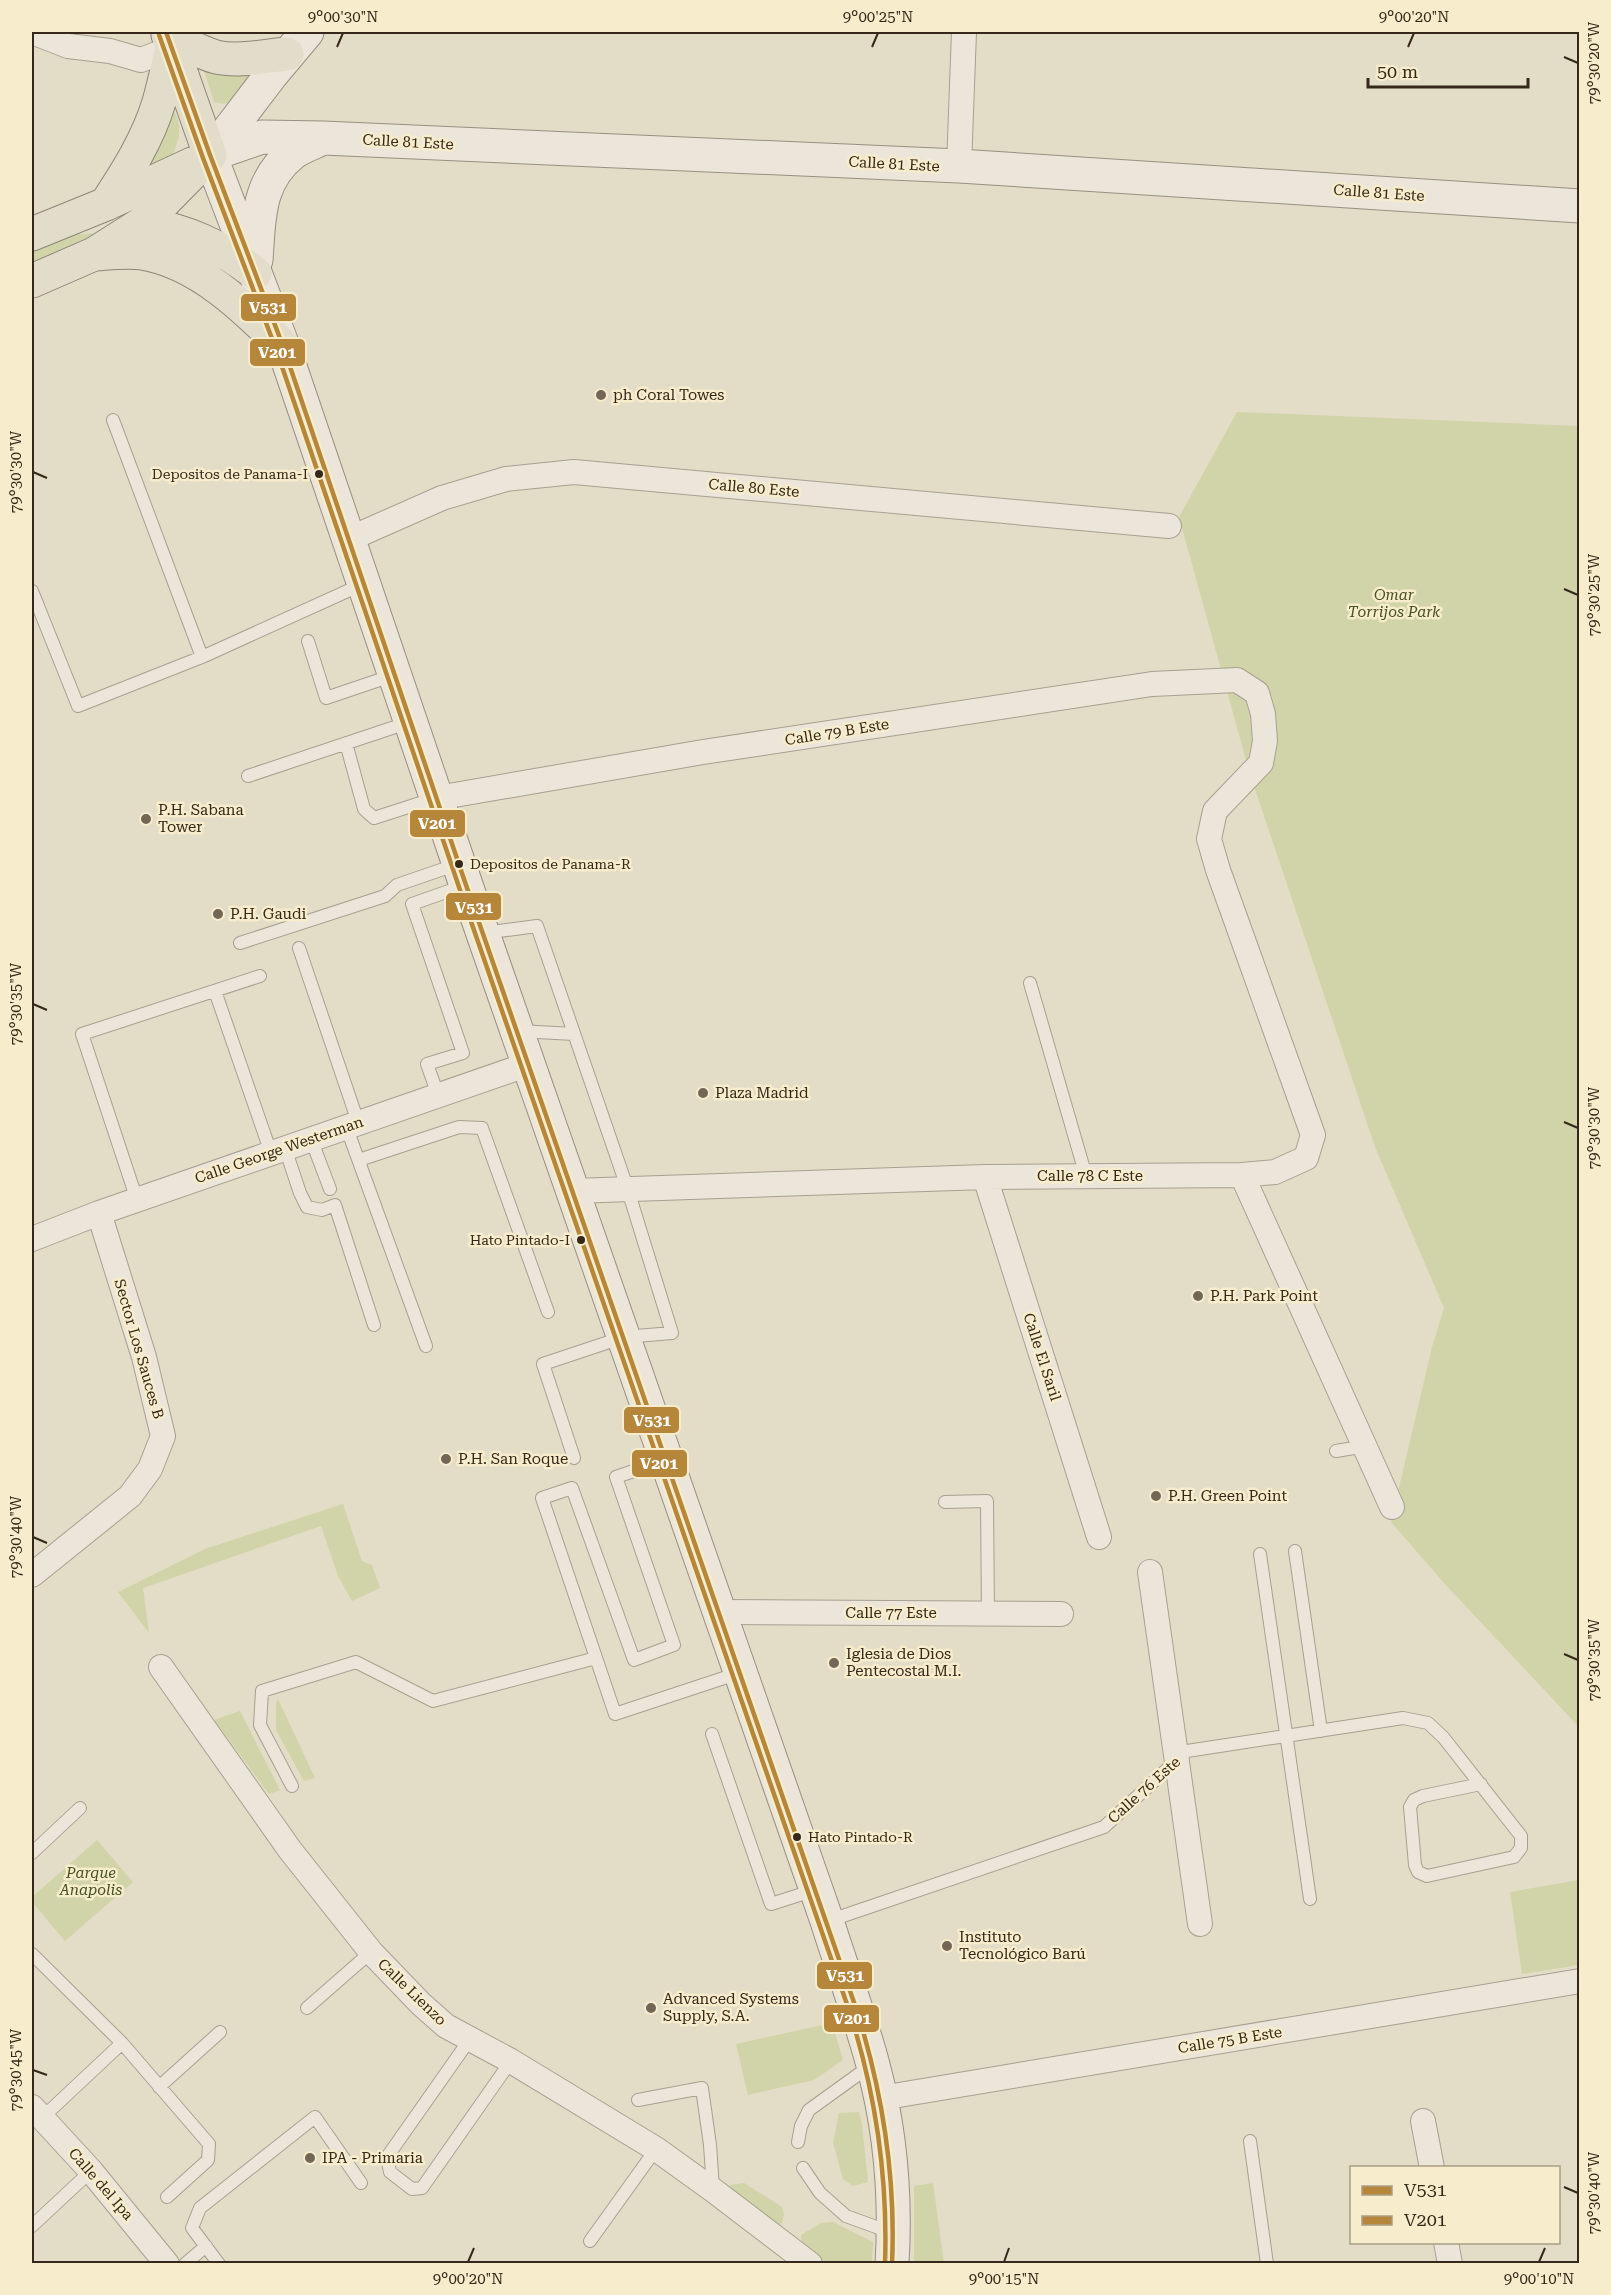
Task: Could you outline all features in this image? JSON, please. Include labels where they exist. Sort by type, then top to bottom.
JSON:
[{"type":"main road","points":[[169,38],[216,57],[288,54]]},
{"type":"main road","points":[[169,38],[210,155],[283,346],[483,934],[827,1921],[873,2064],[881,2098],[892,2176],[893,2248]]},
{"type":"main road","points":[[106,204],[137,154],[159,103],[169,38]]},
{"type":"main road","points":[[288,54],[271,98],[281,116],[295,126],[323,138]]},
{"type":"main road","points":[[32,281],[94,254],[143,223],[210,155],[288,54]]},
{"type":"main road","name":"Calle 81 Este","points":[[210,155],[262,137],[323,138],[959,166],[1580,206]]},
{"type":"main road","points":[[255,273],[258,215],[262,196],[275,174],[294,153],[323,138]]},
{"type":"main road","points":[[32,234],[106,204],[210,155]]},
{"type":"main road","points":[[143,223],[174,229],[203,240],[231,255],[255,273]]},
{"type":"main road","points":[[94,254],[140,253],[165,260],[193,273],[246,309],[283,346]]},
{"type":"street","points":[[32,32],[68,46],[110,51],[141,60],[169,38]]},
{"type":"street","points":[[959,166],[964,32]]},
{"type":"street","name":"Calle 80 Este","points":[[349,539],[442,498],[506,479],[574,472],[1169,526]]},
{"type":"street","name":"Calle 79 B Este","points":[[437,798],[703,752],[1152,684],[1237,680]]},
{"type":"street","name":"Calle 78 C Este","points":[[573,1191],[627,1187],[985,1177],[1242,1175],[1275,1172],[1306,1158],[1313,1135],[1209,839],[1215,810],[1261,763],[1265,741],[1263,714],[1257,693],[1237,680]]},
{"type":"street","name":"Calle George Westerman","points":[[32,1239],[99,1213],[528,1064]]},
{"type":"street","points":[[1242,1175],[1392,1507]]},
{"type":"street","name":"Calle El Saril","points":[[985,1177],[1099,1537]]},
{"type":"street","name":"Sector Los Sauces B","points":[[32,1575],[130,1497],[150,1468],[163,1436],[144,1357],[99,1213]]},
{"type":"street","points":[[1150,1572],[1200,1924]]},
{"type":"street","name":"Calle 77 Este","points":[[721,1612],[1061,1614]]},
{"type":"street","name":"Calle Lienzo","points":[[161,1667],[290,1850],[371,1952],[421,2004],[446,2026],[511,2061],[656,2149],[713,2190],[799,2260]]},
{"type":"street","name":"Calle 75 B Este","points":[[881,2098],[1580,1981]]},
{"type":"street","name":"Calle del Ipa","points":[[37,2112],[91,2171],[167,2264]]},
{"type":"street","points":[[1422,2121],[1431,2166]]},
{"type":"street","points":[[1446,2244],[1450,2264]]},
{"type":"lane","points":[[113,420],[202,657]]},
{"type":"lane","points":[[32,591],[78,706],[202,657],[364,584]]},
{"type":"lane","points":[[308,642],[326,698],[395,675]]},
{"type":"lane","points":[[248,776],[411,721]]},
{"type":"lane","points":[[346,743],[364,809],[374,818],[437,798]]},
{"type":"lane","points":[[240,943],[385,896],[397,885],[463,874]]},
{"type":"lane","points":[[438,1095],[428,1065],[463,1053],[412,904],[463,874]]},
{"type":"lane","points":[[483,934],[537,926],[627,1187],[672,1333],[624,1337],[543,1364],[574,1458]]},
{"type":"lane","points":[[298,948],[352,1124],[359,1160],[426,1346]]},
{"type":"lane","points":[[137,1200],[82,1034],[261,976]]},
{"type":"lane","points":[[1030,983],[1086,1176]]},
{"type":"lane","points":[[215,991],[278,1150],[307,1207],[322,1210],[336,1205],[374,1325]]},
{"type":"lane","points":[[517,1031],[574,1034]]},
{"type":"lane","points":[[359,1160],[459,1127],[482,1128],[548,1312]]},
{"type":"lane","points":[[311,1139],[330,1189]]},
{"type":"lane","points":[[1336,1451],[1366,1446]]},
{"type":"lane","points":[[667,1460],[616,1478],[674,1646],[634,1660],[572,1488],[542,1498],[615,1714],[741,1672]]},
{"type":"lane","points":[[945,1502],[987,1501],[988,1614]]},
{"type":"lane","points":[[1295,1551],[1321,1731]]},
{"type":"lane","points":[[1260,1554],[1310,1899]]},
{"type":"lane","points":[[292,1786],[260,1725],[262,1691],[356,1662],[433,1701],[596,1658]]},
{"type":"lane","name":"Calle 76 Este","points":[[827,1921],[1104,1827],[1178,1762],[1187,1751],[1403,1718],[1428,1722],[1443,1737],[1481,1784],[1521,1836],[1521,1848],[1514,1857],[1427,1876],[1418,1872],[1410,1808],[1414,1800],[1423,1796],[1481,1784]]},
{"type":"lane","points":[[712,1734],[771,1904],[816,1890]]},
{"type":"lane","points":[[32,1853],[80,1808]]},
{"type":"lane","points":[[307,2008],[371,1952]]},
{"type":"lane","points":[[32,1954],[122,2043],[209,2145],[208,2160],[167,2197]]},
{"type":"lane","points":[[159,2087],[220,2032]]},
{"type":"lane","points":[[470,2039],[387,2157],[390,2172],[412,2189],[422,2188],[511,2061]]},
{"type":"lane","points":[[37,2112],[122,2043]]},
{"type":"lane","points":[[798,2142],[801,2126],[809,2110],[873,2064]]},
{"type":"lane","points":[[638,2100],[702,2088],[710,2145],[713,2190]]},
{"type":"lane","points":[[219,2264],[192,2228],[200,2208],[315,2117],[361,2183]]},
{"type":"lane","points":[[1250,2141],[1267,2264]]},
{"type":"lane","points":[[590,2241],[656,2149]]},
{"type":"lane","points":[[803,2168],[820,2193],[846,2216],[893,2248]]},
{"type":"lane","points":[[32,2226],[91,2171]]},
{"type":"lane","points":[[185,2264],[206,2246]]},
{"type":"green space","points":[[200,58],[257,68],[237,96],[224,104],[214,102]]},
{"type":"green space","points":[[173,110],[179,128],[178,141],[171,159],[138,169]]},
{"type":"green space","points":[[91,233],[95,236],[32,272],[32,249],[63,236]]},
{"type":"green space","name":"Omar Torrijos Park","points":[[1237,412],[1579,426],[1579,1727],[1444,1583],[1391,1522],[1432,1347],[1444,1308],[1375,1147],[1249,771],[1179,517]]},
{"type":"green space","points":[[343,1504],[362,1561],[372,1565],[380,1588],[352,1601],[338,1576],[321,1526],[143,1588],[149,1633],[118,1592],[205,1549]]},
{"type":"green space","points":[[278,1699],[315,1778],[304,1781],[276,1730]]},
{"type":"green space","points":[[240,1711],[280,1790],[269,1794],[214,1720]]},
{"type":"green space","name":"Parque Anapolis","points":[[97,1840],[133,1882],[65,1941],[32,1902],[32,1897]]},
{"type":"green space","points":[[1579,1880],[1579,1965],[1522,1974],[1510,1892]]},
{"type":"green space","points":[[832,2023],[843,2060],[814,2080],[748,2095],[736,2044]]},
{"type":"green space","points":[[859,2112],[868,2182],[853,2186],[843,2179],[833,2143],[839,2113]]},
{"type":"green space","points":[[744,2183],[782,2207],[784,2214],[782,2223],[776,2226],[731,2192],[730,2185]]},
{"type":"green space","points":[[933,2183],[944,2263],[914,2263],[914,2186]]},
{"type":"green space","points":[[833,2222],[873,2242],[872,2263],[827,2262],[807,2249],[801,2235],[821,2223]]},
{"type":"transit line","name":"V531","points":[[166,32],[283,346],[466,885],[857,2011],[874,2073],[886,2136],[892,2199],[892,2264]]},
{"type":"transit line","name":"V201","points":[[159,35],[276,349],[459,887],[850,2013],[867,2075],[878,2137],[884,2200],[885,2264]]},
{"type":"place","name":"ph Coral Towes","points":[[601,395]]},
{"type":"place","name":"Depositos de Panama-I","points":[[319,474]]},
{"type":"place","name":"P.H. Sabana Tower","points":[[146,819]]},
{"type":"place","name":"Depositos de Panama-R","points":[[459,864]]},
{"type":"place","name":"P.H. Gaudi","points":[[218,914]]},
{"type":"place","name":"Plaza Madrid","points":[[703,1093]]},
{"type":"place","name":"Hato Pintado-I","points":[[581,1240]]},
{"type":"place","name":"P.H. Park Point","points":[[1198,1296]]},
{"type":"place","name":"P.H. San Roque","points":[[446,1459]]},
{"type":"place","name":"P.H. Green Point","points":[[1156,1496]]},
{"type":"place","name":"Iglesia de Dios Pentecostal M.I.","points":[[834,1663]]},
{"type":"place","name":"Hato Pintado-R","points":[[797,1837]]},
{"type":"place","name":"Instituto Tecnológico Barú","points":[[947,1946]]},
{"type":"place","name":"Advanced Systems Supply, S.A.","points":[[651,2008]]},
{"type":"place","name":"IPA - Primaria","points":[[310,2158]]}]
